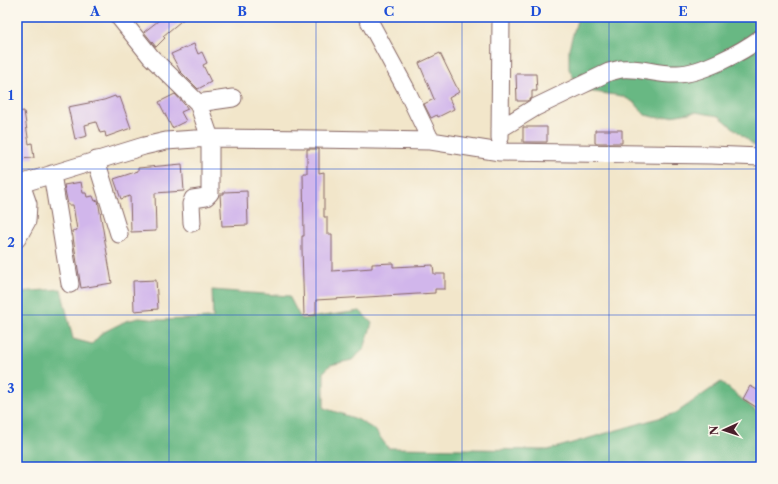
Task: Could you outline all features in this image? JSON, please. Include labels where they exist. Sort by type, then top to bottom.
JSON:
[{"type":"street","points":[[121,17],[151,57],[198,103],[210,138],[210,193],[206,197],[193,199],[191,204],[192,223]]},
{"type":"street","points":[[367,17],[405,87],[431,141]]},
{"type":"street","points":[[500,152],[501,17]]},
{"type":"street","points":[[500,128],[536,107],[609,72],[622,69],[677,74],[692,72],[738,52],[761,38]]},
{"type":"street","points":[[198,103],[233,98]]},
{"type":"street","points":[[17,239],[27,222],[28,204],[19,184],[138,147],[166,141],[210,138],[314,138],[431,141],[500,152],[761,157]]},
{"type":"street","points":[[96,160],[119,234]]},
{"type":"street","points":[[52,174],[70,284]]},
{"type":"green space","points":[[578,17],[761,17],[761,148],[755,146],[719,116],[695,112],[659,118],[645,115],[635,103],[622,96],[580,90],[569,69],[569,48]]},
{"type":"green space","points":[[61,289],[73,339],[92,344],[102,333],[126,321],[139,318],[161,320],[213,318],[212,290],[289,296],[301,319],[360,311],[372,323],[364,349],[352,360],[330,365],[324,372],[324,408],[357,419],[375,430],[388,448],[548,450],[676,413],[721,382],[761,415],[761,467],[17,467],[17,292]]},
{"type":"building","points":[[163,17],[186,17],[163,36],[165,38],[156,47],[144,32]]},
{"type":"building","points":[[194,44],[198,54],[202,52],[207,63],[203,65],[211,82],[198,89],[180,71],[171,54]]},
{"type":"building","points":[[440,53],[459,92],[449,98],[454,109],[438,117],[437,115],[431,118],[424,104],[434,99],[419,63]]},
{"type":"building","points":[[516,74],[536,74],[537,91],[532,91],[532,98],[527,101],[517,101]]},
{"type":"building","points":[[175,94],[188,109],[181,112],[186,121],[172,128],[159,102]]},
{"type":"building","points":[[115,96],[116,98],[120,97],[131,128],[106,137],[105,132],[100,133],[96,122],[85,125],[87,136],[75,139],[68,107],[104,100]]},
{"type":"building","points":[[24,111],[29,144],[32,143],[34,158],[17,159],[17,112]]},
{"type":"building","points":[[523,127],[547,127],[547,142],[523,142]]},
{"type":"building","points":[[595,130],[622,130],[622,143],[595,143]]},
{"type":"building","points":[[307,149],[319,149],[319,173],[324,172],[324,217],[327,217],[327,234],[332,234],[332,271],[372,268],[372,264],[393,263],[393,267],[433,265],[434,274],[445,274],[445,289],[435,289],[435,293],[316,300],[316,315],[304,316],[302,248],[302,236],[304,236],[303,173],[307,173]]},
{"type":"building","points":[[182,164],[184,191],[155,193],[156,231],[131,232],[130,196],[121,199],[114,179],[138,171],[138,168]]},
{"type":"building","points":[[81,182],[83,193],[86,193],[87,197],[93,196],[95,201],[98,200],[112,283],[81,288],[72,231],[77,230],[73,205],[68,205],[64,185]]},
{"type":"building","points":[[247,191],[248,225],[222,226],[220,194],[224,194],[224,192]]},
{"type":"building","points":[[156,280],[158,309],[134,311],[133,281]]},
{"type":"building","points":[[750,386],[761,392],[761,410],[743,399]]}]
